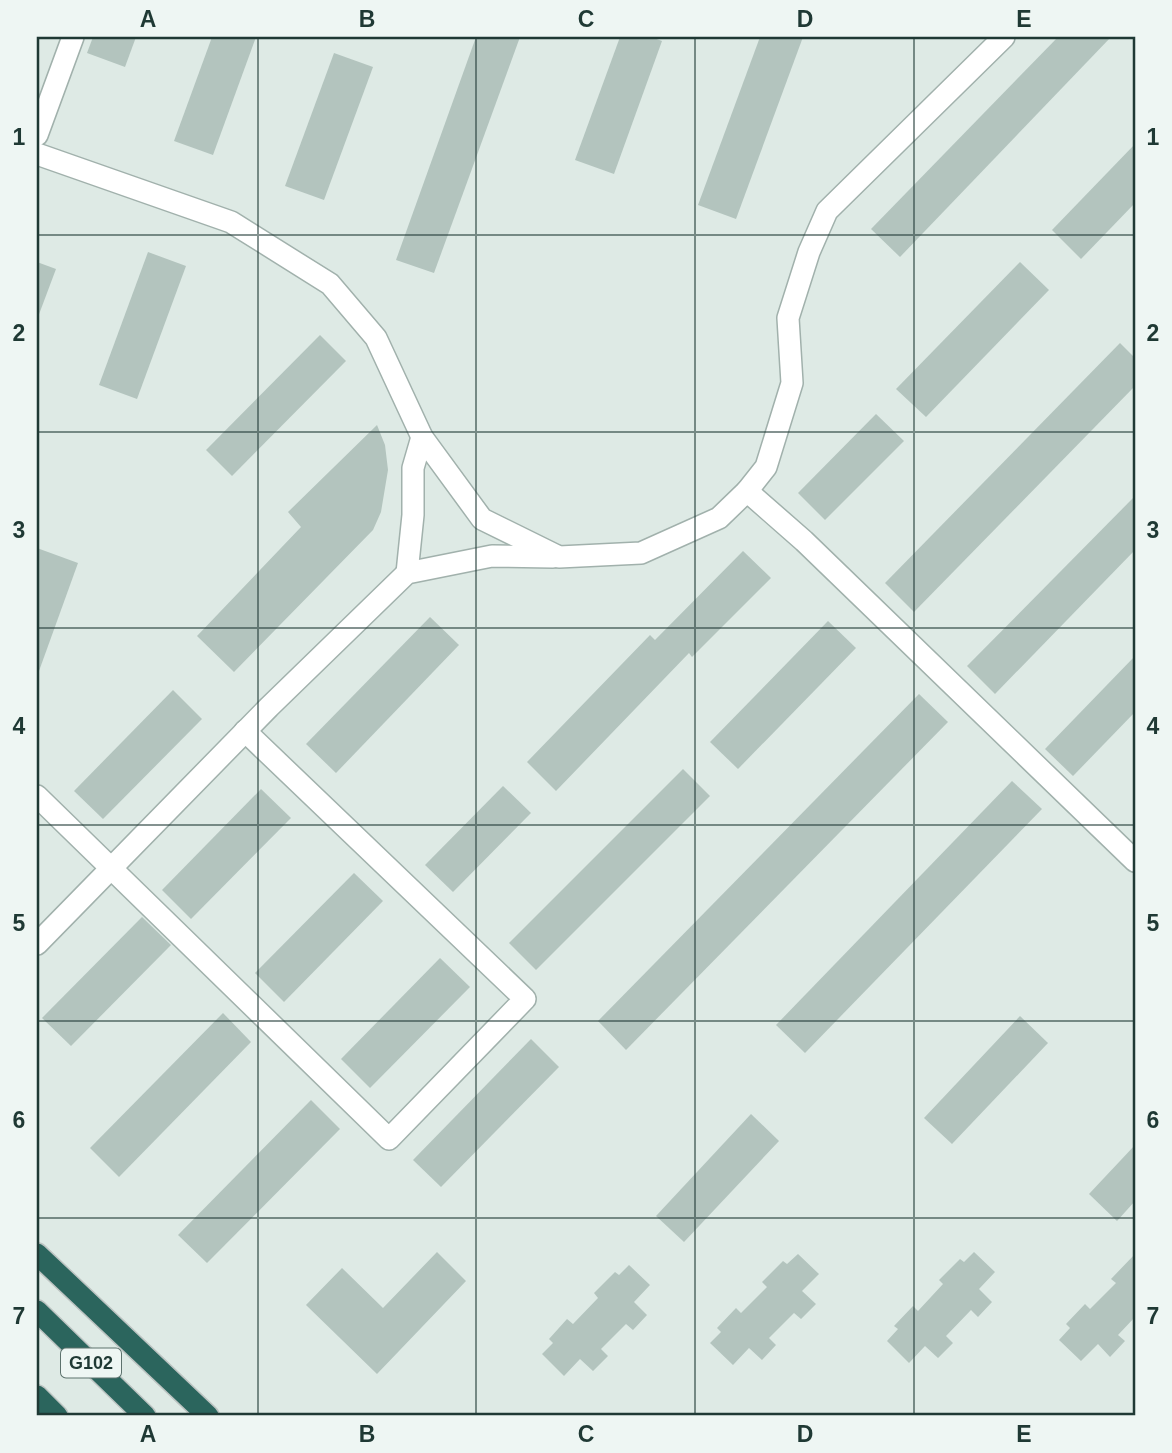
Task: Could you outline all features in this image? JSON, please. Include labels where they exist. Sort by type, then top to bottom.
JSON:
[{"type":"highway","points":[[37,1254],[208,1416]]},
{"type":"highway","name":"G102","points":[[37,1311],[145,1416]]},
{"type":"highway","points":[[37,1396],[57,1416]]},
{"type":"street","points":[[37,135],[73,37]]},
{"type":"street","points":[[37,944],[245,732],[407,573],[492,556],[559,557],[641,552],[719,518],[747,491],[766,467],[792,383],[789,317],[809,252],[827,211],[1004,37]]},
{"type":"street","points":[[37,154],[231,222],[330,284],[376,338],[422,437],[482,519],[559,557]]},
{"type":"street","points":[[407,573],[413,515],[413,468],[422,437]]},
{"type":"street","points":[[747,491],[813,550],[1135,861]]},
{"type":"street","points":[[37,796],[389,1139],[525,999],[245,732]]},
{"type":"building","points":[[93,37],[136,37],[125,67],[87,53]]},
{"type":"building","points":[[212,37],[256,37],[213,155],[174,141]]},
{"type":"building","points":[[476,37],[520,37],[434,273],[396,260]]},
{"type":"building","points":[[620,37],[651,37],[662,41],[614,174],[575,160]]},
{"type":"building","points":[[760,37],[803,37],[736,219],[698,205]]},
{"type":"building","points":[[1058,37],[1111,37],[900,257],[871,229]]},
{"type":"building","points":[[334,53],[373,67],[324,200],[285,186]]},
{"type":"building","points":[[1135,144],[1135,203],[1081,259],[1052,230]]},
{"type":"building","points":[[148,252],[186,266],[137,399],[99,385]]},
{"type":"building","points":[[37,262],[56,269],[38,317],[37,317]]},
{"type":"building","points":[[1020,262],[1049,290],[926,417],[896,389]]},
{"type":"building","points":[[320,335],[346,361],[232,476],[206,450]]},
{"type":"building","points":[[1120,343],[1135,358],[1135,386],[914,612],[885,583]]},
{"type":"building","points":[[876,414],[904,441],[825,520],[798,493]]},
{"type":"building","points":[[377,425],[385,445],[388,470],[381,512],[373,530],[234,672],[197,636],[301,527],[288,512]]},
{"type":"building","points":[[1135,496],[1135,550],[995,694],[967,666]]},
{"type":"building","points":[[37,548],[78,563],[39,671],[37,671]]},
{"type":"building","points":[[743,551],[771,578],[692,657],[689,653],[556,791],[527,762],[650,635],[655,640]]},
{"type":"building","points":[[430,617],[459,645],[336,773],[306,744]]},
{"type":"building","points":[[828,621],[856,648],[738,769],[710,742]]},
{"type":"building","points":[[1135,656],[1135,712],[1073,776],[1045,749]]},
{"type":"building","points":[[173,690],[202,719],[103,819],[74,791]]},
{"type":"building","points":[[919,694],[948,722],[626,1050],[598,1021]]},
{"type":"building","points":[[683,769],[710,796],[536,970],[509,943]]},
{"type":"building","points":[[1012,781],[1042,809],[805,1053],[776,1025]]},
{"type":"building","points":[[503,786],[531,813],[453,892],[425,865]]},
{"type":"building","points":[[261,789],[291,818],[191,919],[162,890]]},
{"type":"building","points":[[354,873],[383,901],[284,1002],[255,973]]},
{"type":"building","points":[[142,917],[171,945],[71,1046],[42,1018]]},
{"type":"building","points":[[440,958],[470,987],[370,1088],[341,1059]]},
{"type":"building","points":[[223,1013],[251,1042],[119,1177],[90,1148]]},
{"type":"building","points":[[1020,1016],[1048,1043],[952,1144],[924,1118]]},
{"type":"building","points":[[531,1039],[559,1067],[441,1187],[413,1160]]},
{"type":"building","points":[[311,1100],[340,1129],[207,1263],[178,1235]]},
{"type":"building","points":[[751,1114],[779,1141],[684,1242],[656,1216]]},
{"type":"building","points":[[1135,1145],[1135,1201],[1117,1221],[1089,1194]]},
{"type":"building","points":[[437,1252],[466,1281],[377,1374],[306,1305],[342,1268],[383,1308]]},
{"type":"building","points":[[974,1252],[995,1272],[979,1289],[992,1302],[978,1317],[971,1310],[946,1336],[953,1343],[938,1358],[925,1346],[909,1363],[887,1341],[898,1329],[894,1326],[913,1306],[918,1311],[943,1284],[939,1280],[960,1259],[964,1262]]},
{"type":"building","points":[[798,1254],[819,1274],[802,1291],[816,1304],[801,1319],[794,1313],[769,1338],[776,1345],[762,1360],[749,1348],[733,1365],[710,1343],[721,1332],[717,1328],[736,1308],[741,1313],[767,1287],[762,1282],[783,1261],[787,1264]]},
{"type":"building","points":[[1135,1254],[1135,1317],[1118,1335],[1125,1341],[1110,1357],[1098,1344],[1081,1361],[1059,1340],[1070,1328],[1066,1324],[1085,1304],[1090,1309],[1116,1283],[1111,1279]]},
{"type":"building","points":[[629,1265],[650,1285],[634,1302],[647,1315],[633,1330],[626,1324],[601,1349],[608,1356],[593,1371],[580,1359],[564,1376],[542,1354],[553,1343],[549,1339],[567,1319],[573,1324],[598,1298],[594,1293],[615,1272],[619,1275]]}]
